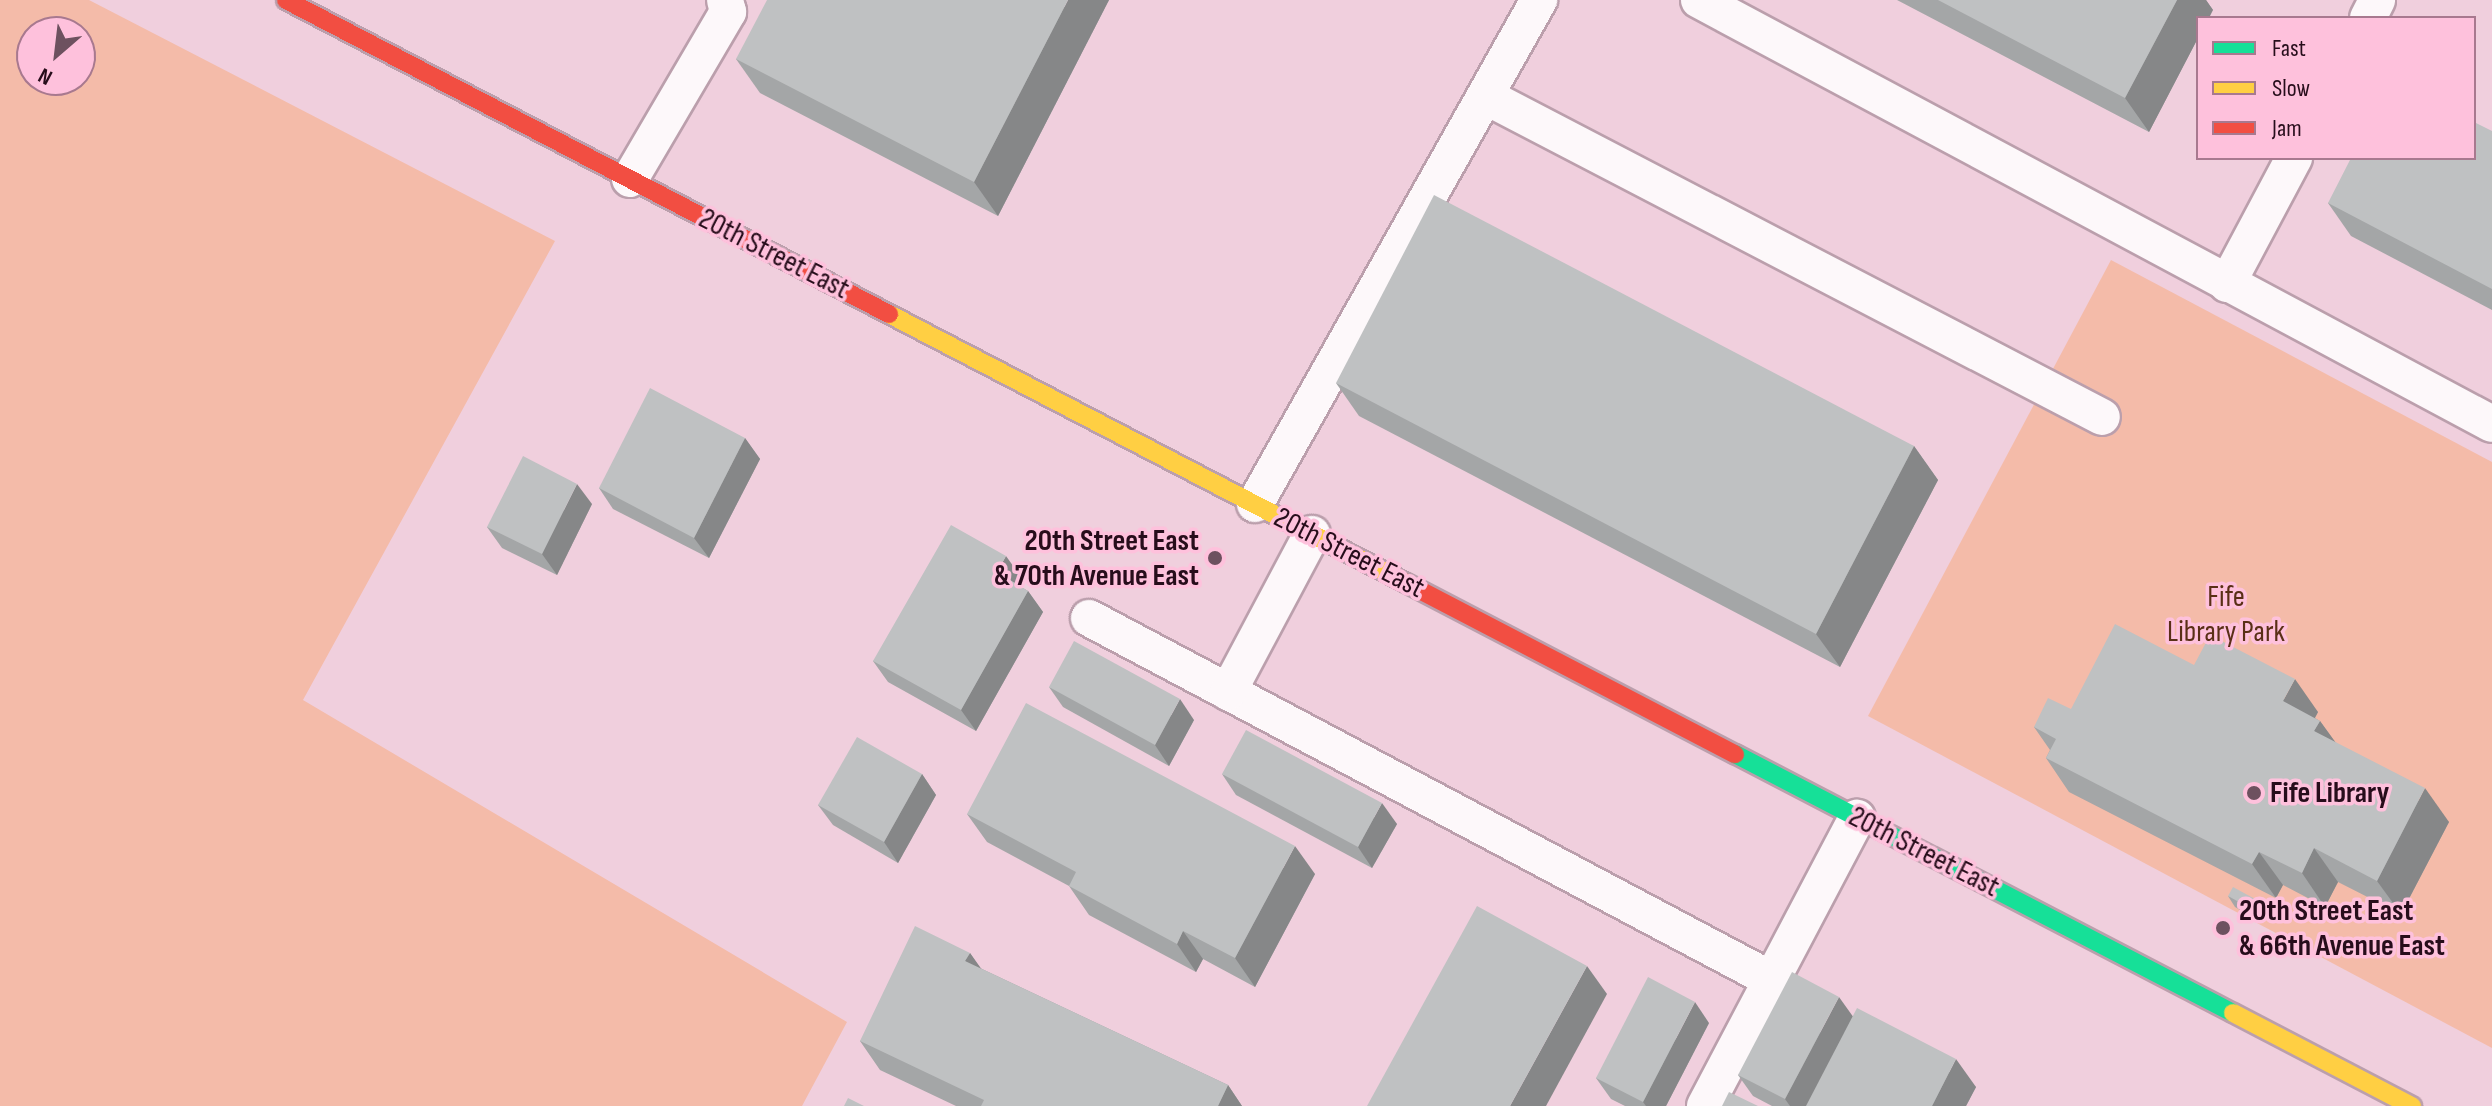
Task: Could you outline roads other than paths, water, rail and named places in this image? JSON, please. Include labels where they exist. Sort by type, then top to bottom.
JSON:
[{"type":"main road","name":"20th Street East","points":[[286,0],[2412,1106]]},
{"type":"lane","points":[[630,179],[728,12],[725,0]]},
{"type":"lane","points":[[1255,504],[1539,0]]},
{"type":"lane","points":[[1699,0],[2492,424]]},
{"type":"lane","points":[[1487,97],[2102,417]]},
{"type":"lane","points":[[2227,284],[2293,160]]},
{"type":"lane","points":[[1228,692],[1312,534]]},
{"type":"lane","points":[[1089,618],[1772,980]]},
{"type":"lane","points":[[1705,1106],[1857,818]]},
{"type":"place","name":"20th Street East & 70th Avenue East","points":[[1215,558]]},
{"type":"place","name":"Fife Library","points":[[2254,793]]},
{"type":"place","name":"20th Street East & 66th Avenue East","points":[[2223,928]]},
{"type":"park label","name":"Fife Library Park","points":[[2226,614]]}]
